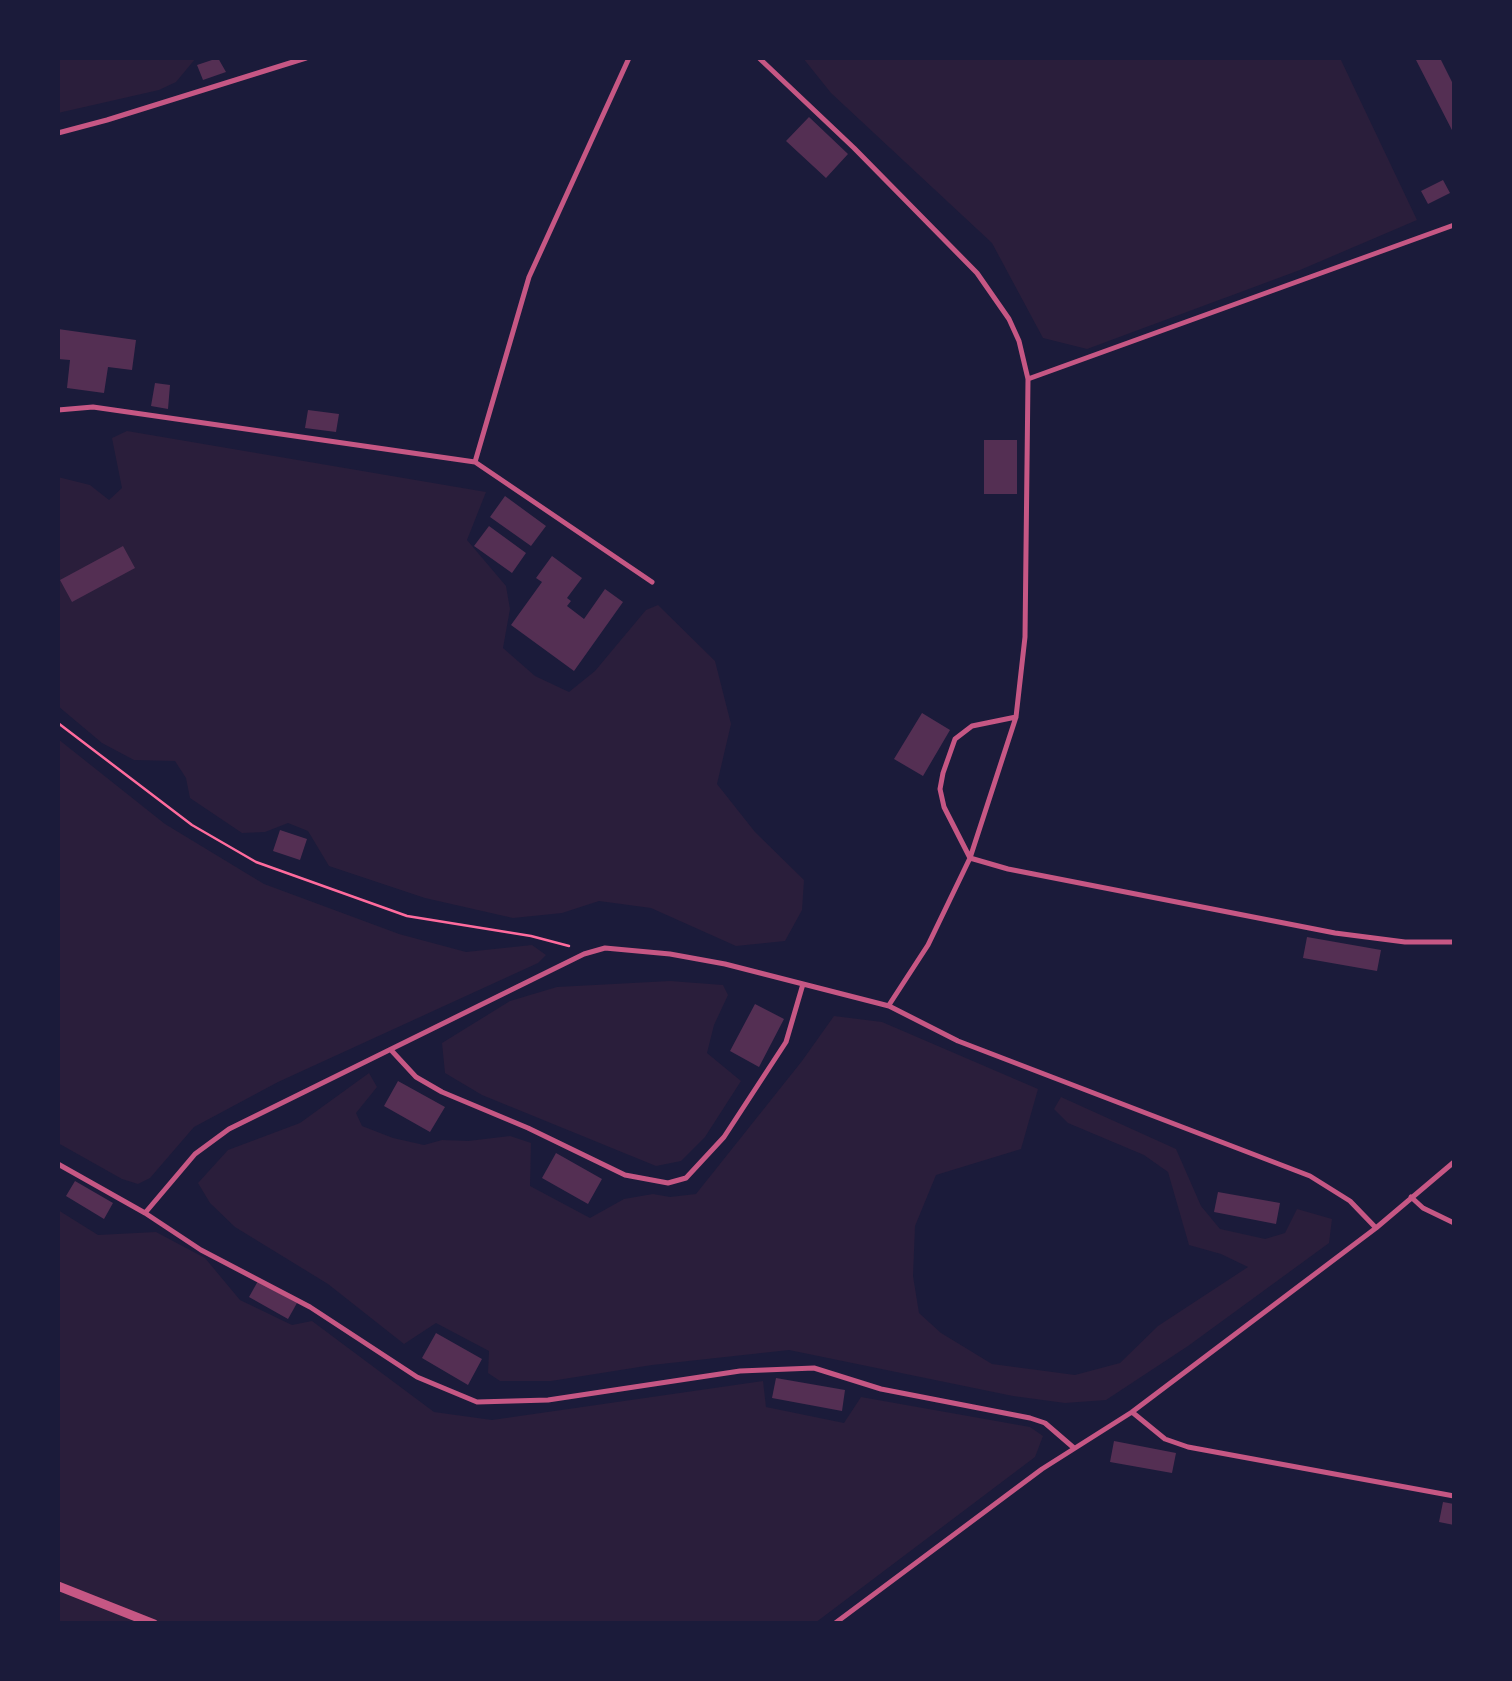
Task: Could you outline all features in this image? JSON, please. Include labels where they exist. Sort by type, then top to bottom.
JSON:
[{"type":"street","points":[[58,1586],[154,1624]]},
{"type":"lane","points":[[58,132],[306,58]]},
{"type":"lane","points":[[475,462],[529,277],[629,58]]},
{"type":"lane","points":[[758,58],[854,148],[976,272],[1009,319],[1019,341],[1028,380],[1026,637],[1016,718],[970,858],[928,945],[888,1006]]},
{"type":"lane","points":[[1028,380],[1454,225]]},
{"type":"lane","points":[[58,410],[93,407],[475,462],[652,582]]},
{"type":"lane","points":[[1016,718],[972,726],[955,739],[943,773],[940,789],[944,807],[970,858],[1008,869],[1334,934],[1404,942],[1454,942]]},
{"type":"lane","points":[[145,1213],[209,1142],[584,954],[605,948],[670,954],[888,1006],[958,1041],[1310,1176],[1350,1201],[1376,1228]]},
{"type":"lane","points":[[391,1050],[416,1077],[442,1092],[625,1175],[668,1183],[686,1178],[724,1137],[786,1042],[803,984]]},
{"type":"lane","points":[[834,1624],[1074,1448],[1132,1412],[1376,1228],[1454,1162]]},
{"type":"lane","points":[[58,1164],[201,1250],[310,1307],[417,1378],[477,1402],[548,1400],[740,1371],[814,1368],[882,1388],[1030,1418],[1046,1424],[1074,1448]]},
{"type":"lane","points":[[1412,1197],[1423,1208],[1454,1222]]},
{"type":"lane","points":[[1132,1412],[1165,1439],[1188,1448],[1454,1496]]},
{"type":"path","points":[[58,723],[192,825],[256,862],[407,916],[531,936],[566,944],[584,954]]},
{"type":"shaded area","points":[[58,58],[196,58],[176,82],[159,90],[58,113]]},
{"type":"shaded area","points":[[803,58],[1340,58],[1417,220],[1300,270],[1087,349],[1043,338],[992,243],[831,93]]},
{"type":"shaded area","points":[[127,431],[486,492],[467,540],[506,586],[510,609],[503,648],[535,676],[569,692],[595,671],[646,610],[658,605],[715,661],[731,724],[717,784],[755,832],[804,880],[802,910],[785,941],[736,946],[651,908],[599,901],[562,913],[513,918],[425,898],[329,866],[308,831],[288,823],[265,832],[242,833],[190,798],[186,778],[175,761],[134,760],[102,743],[58,706],[58,477],[90,485],[109,500],[122,488],[112,438]]},
{"type":"shaded area","points":[[58,739],[165,824],[264,884],[399,934],[466,952],[532,945],[546,955],[538,963],[278,1082],[194,1127],[150,1178],[138,1184],[122,1179],[58,1143]]},
{"type":"shaded area","points":[[670,981],[723,985],[728,995],[707,1053],[741,1081],[705,1137],[681,1161],[656,1166],[482,1095],[445,1073],[442,1043],[510,1001],[557,987]]},
{"type":"shaded area","points":[[834,1016],[882,1022],[1038,1089],[1021,1149],[936,1175],[915,1226],[913,1276],[919,1313],[941,1333],[992,1364],[1075,1375],[1120,1363],[1158,1326],[1248,1267],[1189,1245],[1168,1172],[1144,1155],[1068,1123],[1054,1109],[1061,1097],[1176,1149],[1201,1206],[1220,1229],[1265,1239],[1285,1233],[1297,1209],[1332,1219],[1329,1243],[1188,1346],[1106,1400],[1065,1403],[1013,1396],[789,1350],[551,1381],[500,1381],[488,1373],[489,1351],[436,1323],[404,1344],[328,1284],[235,1227],[210,1203],[198,1183],[228,1150],[300,1123],[369,1073],[377,1087],[356,1113],[362,1126],[424,1145],[442,1140],[510,1136],[531,1143],[530,1186],[590,1218],[624,1199],[696,1194]]},
{"type":"shaded area","points":[[58,1210],[98,1235],[156,1232],[205,1258],[240,1300],[292,1325],[312,1321],[434,1412],[492,1420],[763,1381],[766,1407],[844,1423],[861,1397],[1030,1427],[1043,1436],[1035,1457],[815,1623],[58,1623]]},
{"type":"building","points":[[218,58],[226,72],[203,80],[197,65]]},
{"type":"building","points":[[1415,58],[1440,58],[1454,86],[1454,134]]},
{"type":"building","points":[[809,117],[848,154],[826,178],[786,141]]},
{"type":"building","points":[[1443,180],[1450,193],[1428,204],[1421,191]]},
{"type":"building","points":[[58,329],[136,340],[132,370],[108,367],[104,393],[67,388],[70,360],[58,359]]},
{"type":"building","points":[[155,383],[170,385],[168,409],[151,406]]},
{"type":"building","points":[[308,410],[339,414],[336,432],[305,428]]},
{"type":"building","points":[[984,440],[1017,440],[1017,494],[984,494]]},
{"type":"building","points":[[505,496],[546,526],[531,546],[490,517]]},
{"type":"building","points":[[489,526],[526,553],[512,573],[474,546]]},
{"type":"building","points":[[123,546],[135,568],[72,602],[60,580]]},
{"type":"building","points":[[552,556],[582,578],[567,598],[571,601],[567,606],[584,619],[605,589],[623,602],[574,671],[511,625],[542,582],[536,578]]},
{"type":"building","points":[[922,713],[950,730],[923,776],[894,759]]},
{"type":"building","points":[[280,830],[307,839],[300,860],[273,851]]},
{"type":"building","points":[[1307,937],[1381,950],[1377,971],[1303,958]]},
{"type":"building","points":[[755,1004],[784,1019],[759,1067],[730,1051]]},
{"type":"building","points":[[398,1081],[445,1107],[430,1132],[384,1106]]},
{"type":"building","points":[[556,1153],[602,1179],[588,1204],[542,1178]]},
{"type":"building","points":[[75,1181],[113,1203],[104,1219],[66,1196]]},
{"type":"building","points":[[1218,1192],[1280,1203],[1276,1224],[1214,1212]]},
{"type":"building","points":[[258,1281],[297,1303],[288,1319],[249,1297]]},
{"type":"building","points":[[436,1333],[482,1359],[468,1385],[422,1358]]},
{"type":"building","points":[[776,1378],[845,1390],[842,1411],[772,1398]]},
{"type":"building","points":[[1114,1441],[1176,1453],[1172,1473],[1110,1462]]},
{"type":"building","points":[[1443,1502],[1454,1504],[1454,1525],[1439,1522]]}]
